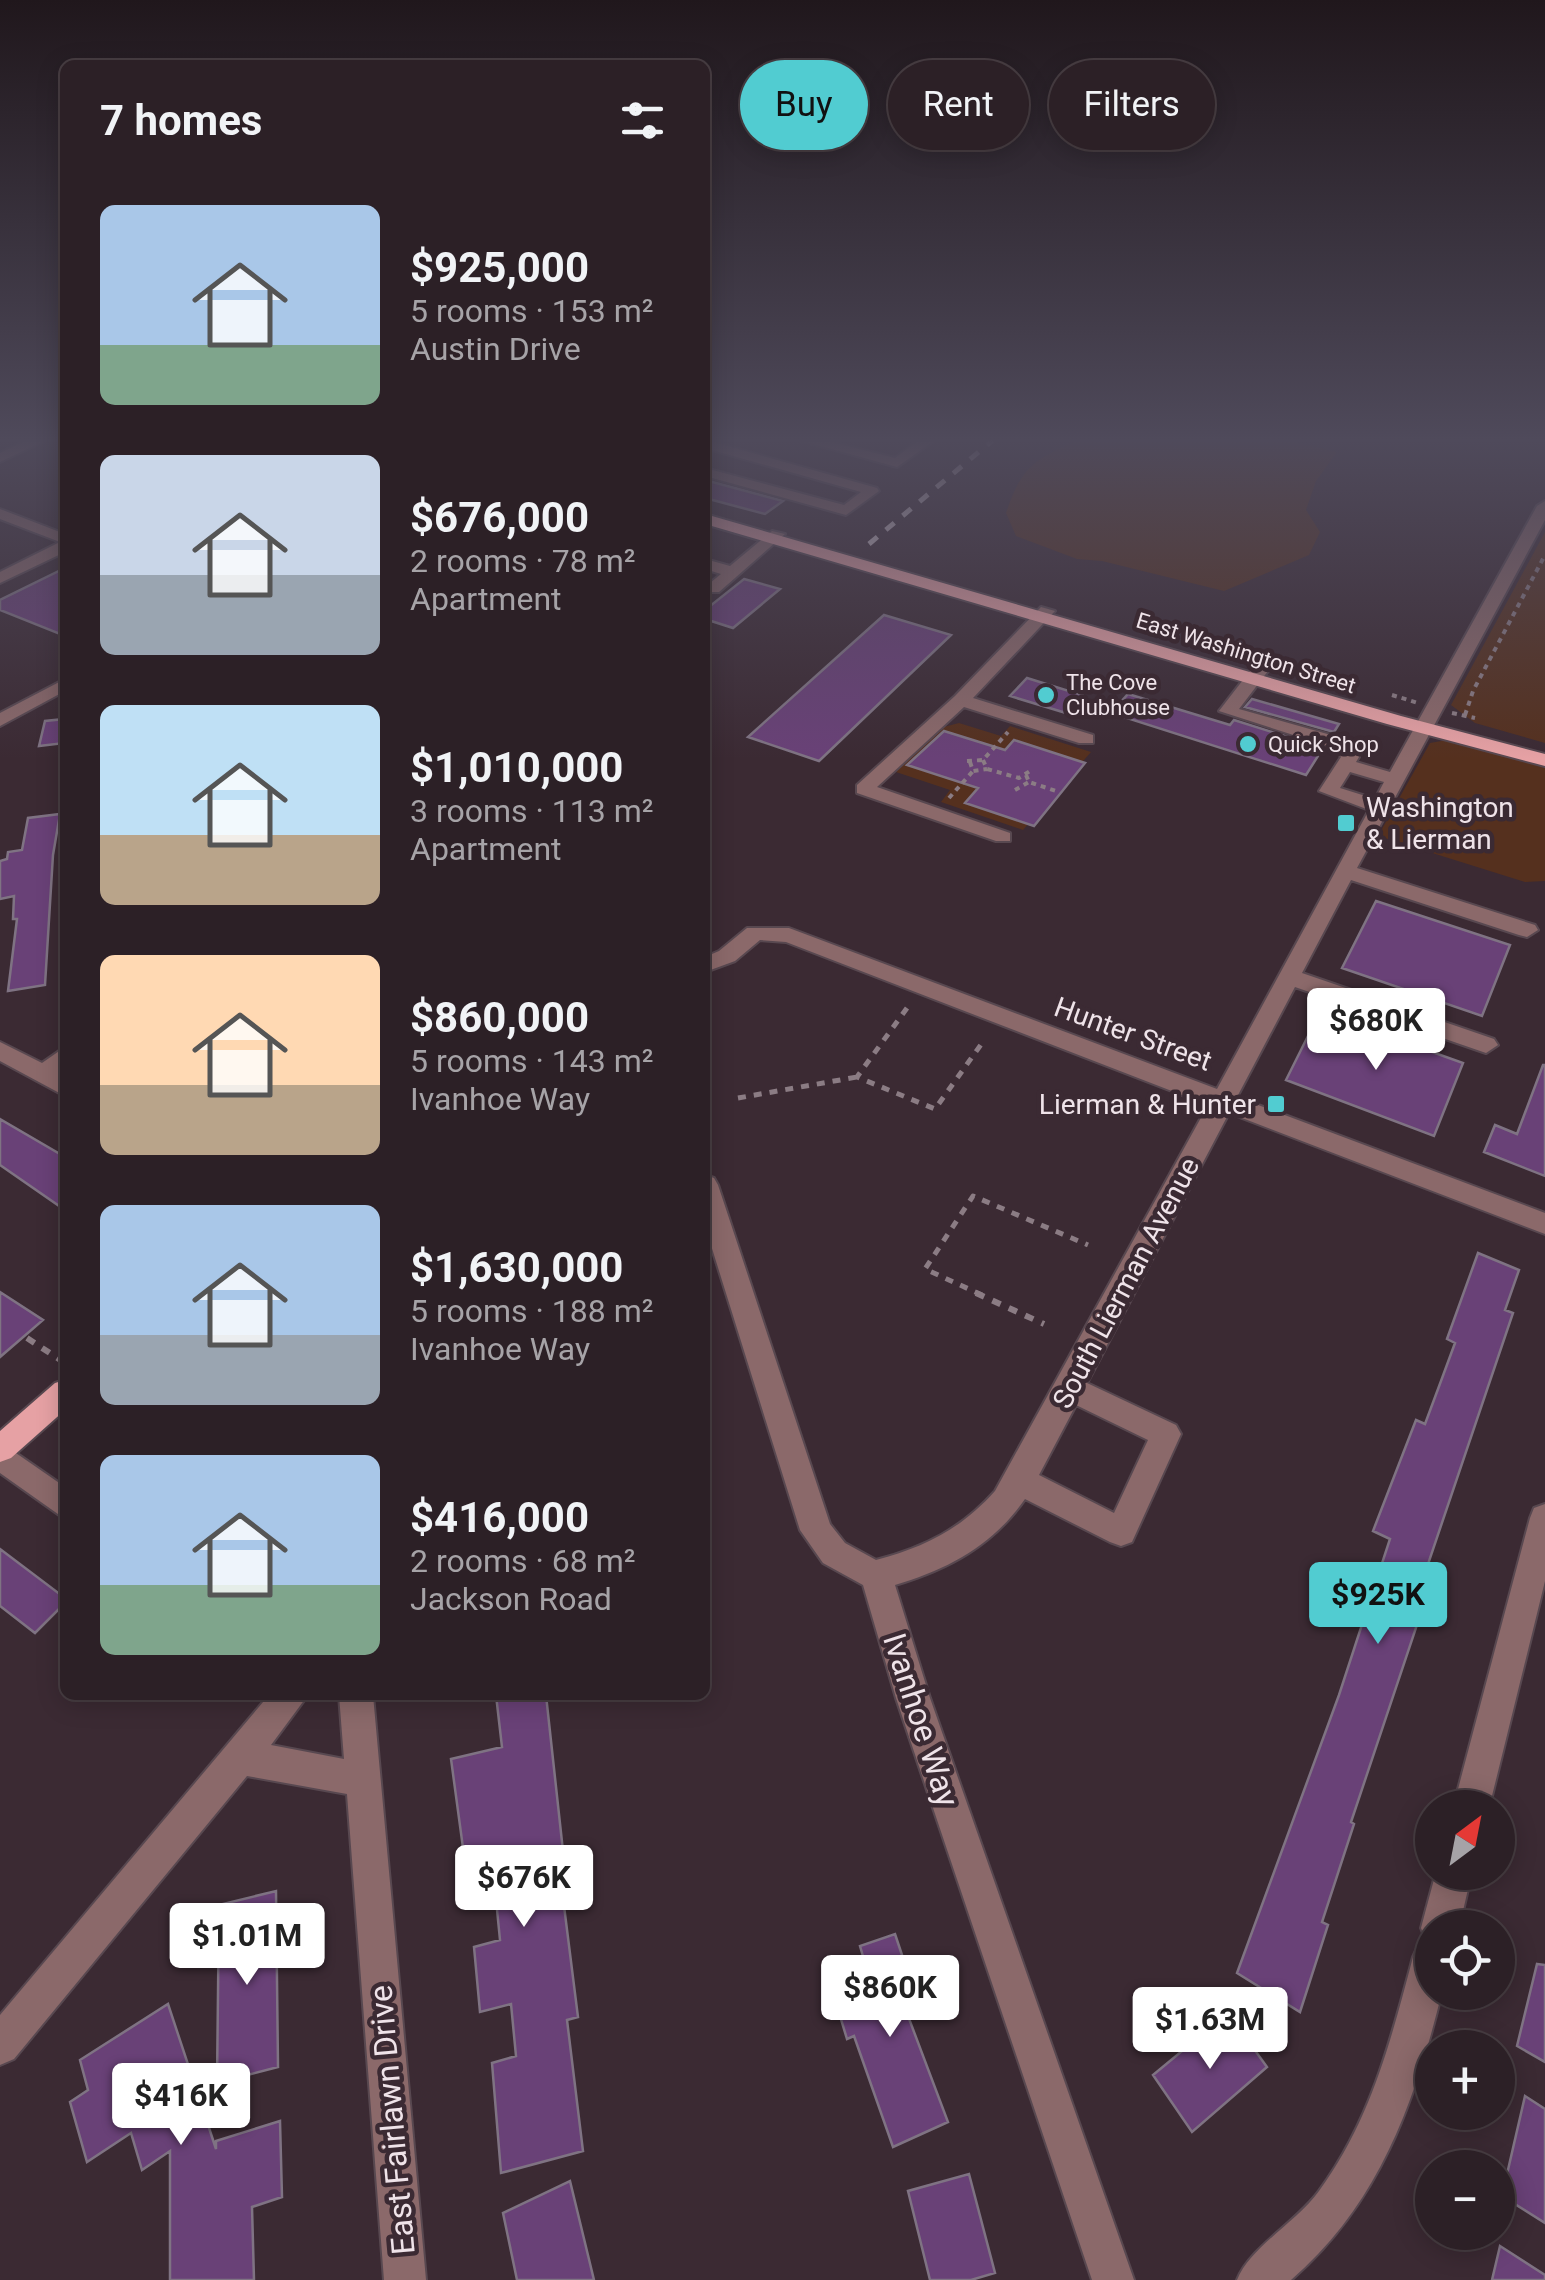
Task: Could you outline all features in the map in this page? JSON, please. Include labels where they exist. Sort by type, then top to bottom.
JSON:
[{"type":"main road","name":"East Washington Street","points":[[810,546],[1545,760]]},
{"type":"main road","name":"East Washington Street","points":[[1427,724],[1545,750]]},
{"type":"main road","points":[[0,1452],[60,1397]]},
{"type":"street","points":[[0,578],[59,546]]},
{"type":"street","points":[[710,588],[763,546]]},
{"type":"street","name":"South Lierman Avenue","points":[[876,1575],[954,1549],[980,1532],[1020,1481],[1523,546]]},
{"type":"street","points":[[710,566],[734,573]]},
{"type":"street","points":[[1003,837],[864,789],[961,700],[1044,613]]},
{"type":"street","points":[[1256,675],[1228,711],[1346,745],[1350,757],[1328,792],[1381,807]]},
{"type":"street","points":[[0,720],[60,687]]},
{"type":"street","points":[[961,700],[1086,740]]},
{"type":"street","points":[[1346,765],[1396,780]]},
{"type":"street","points":[[1345,872],[1527,930]]},
{"type":"street","name":"Hunter Street","points":[[710,963],[727,956],[755,933],[789,935],[1545,1224]]},
{"type":"street","points":[[1289,977],[1486,1045]]},
{"type":"street","points":[[0,1050],[54,1080]]},
{"type":"street","points":[[710,1201],[816,1530],[824,1546],[846,1565],[876,1575]]},
{"type":"street","points":[[1020,1481],[1121,1532],[1166,1434],[1069,1388]]},
{"type":"street","points":[[0,1452],[60,1501]]},
{"type":"street","points":[[1476,1790],[1545,1518]]},
{"type":"street","name":"Ivanhoe Way","points":[[876,1575],[912,1698],[1113,2280]]},
{"type":"street","points":[[0,2045],[287,1700]]},
{"type":"street","name":"East Fairlawn Drive","points":[[356,1700],[405,2280]]},
{"type":"street","points":[[240,1757],[364,1780]]},
{"type":"street","points":[[1258,2280],[1300,2248],[1354,2179],[1379,2133],[1405,2066],[1419,2010]]},
{"type":"path","points":[[1475,718],[1462,715],[1545,555]]},
{"type":"path","points":[[1392,696],[1406,700]]},
{"type":"path","points":[[974,771],[968,761],[983,760],[1020,719]]},
{"type":"path","points":[[983,760],[987,769]]},
{"type":"path","points":[[935,814],[974,771],[987,769],[1014,777],[1028,773],[1029,782]]},
{"type":"path","points":[[1014,777],[1016,788],[1029,782],[1059,792]]},
{"type":"path","points":[[857,1077],[906,1008]]},
{"type":"path","points":[[738,1098],[857,1077],[936,1109],[984,1039]]},
{"type":"path","points":[[1044,1324],[926,1269],[973,1196],[1088,1245]]},
{"type":"path","points":[[27,1338],[60,1360]]},
{"type":"shaded area","points":[[1044,546],[1313,546],[1309,555],[1224,591],[1102,561],[1077,559]]},
{"type":"shaded area","points":[[1537,546],[1545,546],[1545,743],[1475,723],[1451,705]]},
{"type":"shaded area","points":[[959,723],[1001,736],[1010,726],[1091,752],[1023,830],[941,802],[950,790],[896,772],[936,729]]},
{"type":"shaded area","points":[[1447,740],[1545,768],[1545,881],[1525,882],[1378,836],[1430,743]]},
{"type":"building","points":[[60,570],[60,634],[0,610],[0,600]]},
{"type":"building","points":[[744,579],[780,589],[733,628],[710,621],[710,606]]},
{"type":"building","points":[[884,615],[951,635],[819,761],[748,737]]},
{"type":"building","name":"The Cove Clubhouse","points":[[1027,678],[1082,695],[1066,713],[1010,696]]},
{"type":"building","name":"Quick Shop","points":[[1128,694],[1230,725],[1234,720],[1323,748],[1306,775],[1111,713]]},
{"type":"building","points":[[1252,699],[1339,724],[1334,732],[1245,707]]},
{"type":"building","points":[[60,720],[60,744],[39,746],[45,721]]},
{"type":"building","points":[[944,731],[1005,750],[1014,740],[1085,763],[1034,826],[965,803],[978,788],[907,765]]},
{"type":"building","points":[[60,814],[53,855],[45,985],[8,991],[17,919],[13,919],[14,896],[0,899],[0,861],[7,859],[8,852],[22,850],[28,818]]},
{"type":"building","points":[[1376,901],[1510,945],[1482,1016],[1342,968]]},
{"type":"building","points":[[1320,1012],[1463,1063],[1434,1136],[1286,1080]]},
{"type":"building","points":[[1543,1065],[1545,1176],[1484,1152],[1495,1125],[1517,1134]]},
{"type":"building","points":[[0,1119],[60,1154],[60,1207],[0,1165]]},
{"type":"building","points":[[1478,1253],[1519,1270],[1505,1310],[1513,1313],[1426,1570],[1434,1574],[1351,1822],[1354,1824],[1322,1922],[1328,1925],[1300,2012],[1237,1973],[1339,1695],[1390,1539],[1373,1531],[1416,1420],[1425,1424],[1455,1343],[1447,1339]]},
{"type":"building","points":[[0,1292],[43,1320],[0,1357]]},
{"type":"building","points":[[0,1549],[60,1594],[60,1608],[35,1633],[0,1606]]},
{"type":"building","points":[[497,1700],[547,1700],[568,1897],[563,1898],[578,2017],[567,2020],[583,2151],[501,2173],[492,2063],[516,2056],[511,2004],[480,2012],[474,1947],[500,1940],[494,1879],[468,1885],[451,1759],[502,1747]]},
{"type":"building","points":[[276,1891],[278,2067],[217,2083],[219,1905]]},
{"type":"building","points":[[895,1934],[921,2012],[908,2016],[948,2122],[893,2147],[854,2036],[847,2039],[830,1983],[867,1970],[860,1946]]},
{"type":"building","points":[[1537,1964],[1545,1965],[1545,2062],[1517,2046]]},
{"type":"building","points":[[168,2004],[216,2149],[216,2141],[280,2121],[282,2197],[252,2207],[254,2280],[170,2280],[170,2151],[142,2170],[131,2133],[87,2162],[70,2102],[88,2090],[80,2060]]},
{"type":"building","points":[[1228,2013],[1267,2067],[1192,2132],[1153,2075]]},
{"type":"building","points":[[1525,2096],[1545,2109],[1545,2223],[1515,2204],[1513,2150]]},
{"type":"building","points":[[969,2174],[995,2273],[971,2280],[930,2280],[908,2191]]},
{"type":"building","points":[[570,2181],[594,2280],[517,2280],[503,2213]]},
{"type":"building","points":[[1499,2250],[1506,2250],[1545,2275],[1545,2280],[1492,2280]]},
{"type":"place","name":"The Cove Clubhouse","points":[[1046,695]]},
{"type":"place","name":"Quick Shop","points":[[1248,744]]},
{"type":"place","name":"Washington & Lierman","points":[[1346,823]]},
{"type":"place","name":"Lierman & Hunter","points":[[1276,1104]]}]
